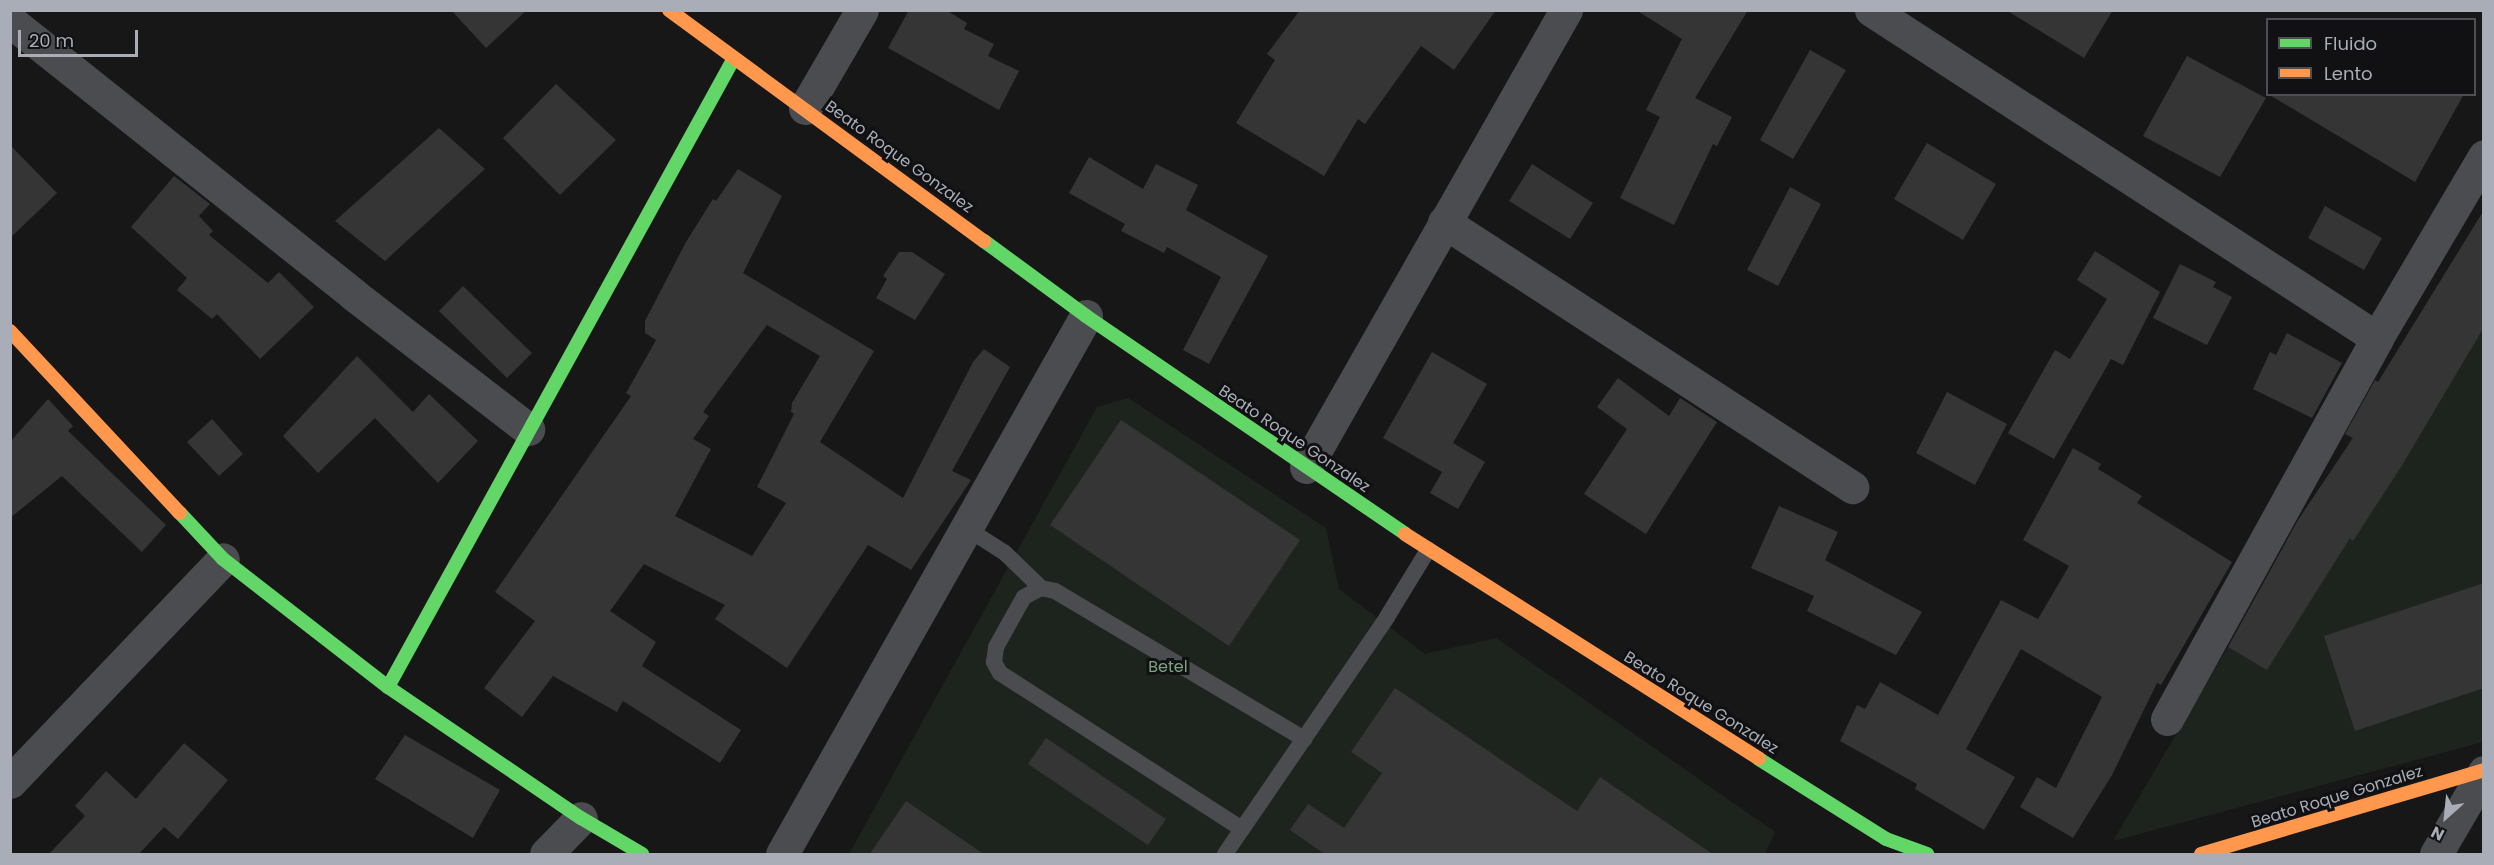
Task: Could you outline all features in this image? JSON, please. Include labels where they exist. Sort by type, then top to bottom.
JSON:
[{"type":"street","name":"Beato Roque Gonzalez","points":[[669,10],[733,60],[805,108],[1086,316],[1428,550],[1886,839],[1927,855]]},
{"type":"street","points":[[805,108],[862,10]]},
{"type":"street","points":[[1306,466],[1566,10]]},
{"type":"street","points":[[1871,10],[2377,338]]},
{"type":"street","points":[[10,21],[354,296],[528,429]]},
{"type":"street","points":[[388,687],[733,60]]},
{"type":"street","points":[[2167,719],[2377,338],[2484,156]]},
{"type":"street","points":[[1444,222],[1852,486]]},
{"type":"street","points":[[782,855],[1086,316]]},
{"type":"street","points":[[10,331],[223,559],[388,687],[581,818],[642,855]]},
{"type":"street","points":[[10,782],[223,559]]},
{"type":"street","name":"Beato Roque Gonzalez","points":[[2201,855],[2484,771]]},
{"type":"street","points":[[2436,855],[2484,771]]},
{"type":"street","points":[[546,855],[581,818]]},
{"type":"lane","points":[[966,528],[1005,553],[1041,588],[1054,591],[1304,739]]},
{"type":"lane","points":[[1225,855],[1387,617],[1428,550]]},
{"type":"lane","points":[[1041,588],[1024,597],[996,647],[994,662],[1000,673],[1242,829]]},
{"type":"green space","points":[[2483,216],[2483,742],[2113,841]]},
{"type":"green space","name":"Betel","points":[[1128,398],[1326,528],[1339,589],[1425,654],[1496,638],[1775,832],[1765,854],[849,854],[1097,407]]},
{"type":"building","points":[[451,10],[527,10],[486,48]]},
{"type":"building","points":[[909,10],[946,10],[967,23],[964,29],[994,44],[988,56],[1019,71],[999,110],[888,48]]},
{"type":"building","points":[[1300,10],[1496,10],[1454,70],[1421,46],[1365,124],[1358,119],[1324,176],[1236,123],[1275,60],[1267,54]]},
{"type":"building","points":[[1636,10],[1748,10],[1695,98],[1732,117],[1717,146],[1713,144],[1674,225],[1620,198],[1660,117],[1646,110],[1682,39]]},
{"type":"building","points":[[2006,10],[2113,10],[2084,58]]},
{"type":"building","points":[[1810,50],[1846,70],[1793,159],[1760,140]]},
{"type":"building","points":[[2187,56],[2266,98],[2220,177],[2143,136]]},
{"type":"building","points":[[556,84],[616,140],[560,195],[503,138]]},
{"type":"building","points":[[2271,96],[2463,96],[2415,182]]},
{"type":"building","points":[[439,128],[485,169],[385,261],[335,221]]},
{"type":"building","points":[[1927,143],[1996,184],[1963,240],[1894,199]]},
{"type":"building","points":[[10,145],[57,193],[10,238]]},
{"type":"building","points":[[1089,157],[1143,189],[1156,164],[1198,185],[1186,210],[1268,256],[1209,364],[1183,350],[1221,277],[1167,247],[1164,253],[1121,231],[1125,224],[1069,193]]},
{"type":"building","points":[[1532,164],[1593,203],[1570,239],[1509,201]]},
{"type":"building","points":[[738,169],[782,196],[743,273],[874,351],[820,442],[903,498],[973,362],[984,349],[1010,367],[952,471],[971,480],[911,570],[868,545],[787,668],[715,619],[725,605],[644,564],[610,611],[656,642],[642,666],[741,730],[720,763],[623,701],[617,712],[553,676],[522,717],[484,688],[535,621],[495,592],[631,396],[626,393],[656,340],[645,333],[645,321],[686,242],[713,199],[716,201]],"holes":[[[767,325],[820,356],[792,403],[791,412],[794,414],[757,487],[786,503],[752,556],[675,516],[711,449],[693,439],[709,416],[703,412]]]},
{"type":"building","points":[[174,176],[210,204],[199,216],[213,231],[209,235],[268,283],[279,272],[314,307],[260,359],[217,314],[212,319],[177,290],[187,278],[131,227]]},
{"type":"building","points":[[1790,187],[1821,204],[1778,286],[1747,270]]},
{"type":"building","points":[[2325,206],[2382,238],[2364,270],[2308,238]]},
{"type":"building","points":[[2484,210],[2484,327],[2401,467],[2353,541],[2350,538],[2267,670],[2228,647],[2298,520],[2353,438],[2345,434],[2375,380],[2378,382]]},
{"type":"building","points":[[2095,251],[2160,292],[2123,365],[2111,359],[2054,459],[2008,433],[2055,350],[2070,359],[2107,299],[2077,280]]},
{"type":"building","points":[[899,252],[912,252],[945,274],[915,320],[876,298],[887,279],[883,276]]},
{"type":"building","points":[[2180,264],[2216,282],[2213,287],[2232,297],[2207,345],[2153,318]]},
{"type":"building","points":[[463,286],[532,353],[507,378],[439,311]]},
{"type":"building","points":[[2287,333],[2342,363],[2312,418],[2253,389],[2270,352],[2276,355]]},
{"type":"building","points":[[1432,352],[1487,384],[1453,443],[1485,462],[1458,509],[1430,493],[1442,472],[1383,438]]},
{"type":"building","points":[[357,356],[413,412],[429,394],[478,441],[438,483],[375,418],[318,473],[283,436]]},
{"type":"building","points":[[1618,378],[1669,416],[1680,398],[1717,422],[1646,534],[1584,494],[1627,429],[1597,407]]},
{"type":"building","points":[[1947,392],[2007,424],[1975,485],[1916,453]]},
{"type":"building","points":[[48,399],[73,426],[68,431],[166,525],[142,552],[62,476],[10,518],[10,442]]},
{"type":"building","points":[[212,419],[243,454],[219,476],[187,442]]},
{"type":"building","points":[[1121,420],[1300,540],[1229,646],[1050,525]]},
{"type":"building","points":[[2073,448],[2101,464],[2098,469],[2142,496],[2137,503],[2232,562],[2161,685],[2157,683],[2112,775],[2073,838],[2020,807],[2037,777],[2056,788],[2102,697],[2021,649],[1966,749],[2015,777],[1984,830],[1915,789],[1917,784],[1840,741],[1857,705],[1865,709],[1880,682],[1938,715],[2001,600],[2038,619],[2069,566],[2023,540]]},
{"type":"building","points":[[1779,506],[1838,532],[1825,560],[1922,612],[1896,655],[1807,611],[1814,596],[1751,568]]},
{"type":"building","points":[[2484,583],[2484,688],[2355,731],[2324,636]]},
{"type":"building","points":[[1395,688],[1577,811],[1600,777],[1714,855],[1326,855],[1290,830],[1308,804],[1344,828],[1382,773],[1351,752]]},
{"type":"building","points":[[405,735],[500,790],[473,838],[375,779]]},
{"type":"building","points":[[1046,738],[1166,819],[1148,845],[1028,764]]},
{"type":"building","points":[[184,743],[228,780],[178,839],[164,827],[138,855],[48,855],[85,816],[75,806],[106,771],[136,799]]},
{"type":"building","points":[[906,801],[985,855],[869,855]]},
{"type":"traffic: fast","points":[[388,687],[733,60]]},
{"type":"traffic: fast","points":[[984,241],[1086,316],[1405,534]]},
{"type":"traffic: fast","points":[[180,513],[223,559],[388,687],[581,818],[642,854]]},
{"type":"traffic: fast","points":[[1759,759],[1886,839],[1927,854]]},
{"type":"traffic: slow","points":[[669,10],[984,241]]},
{"type":"traffic: slow","points":[[10,331],[180,513]]},
{"type":"traffic: slow","points":[[1405,534],[1759,759]]},
{"type":"traffic: slow","points":[[2201,854],[2484,770]]}]
